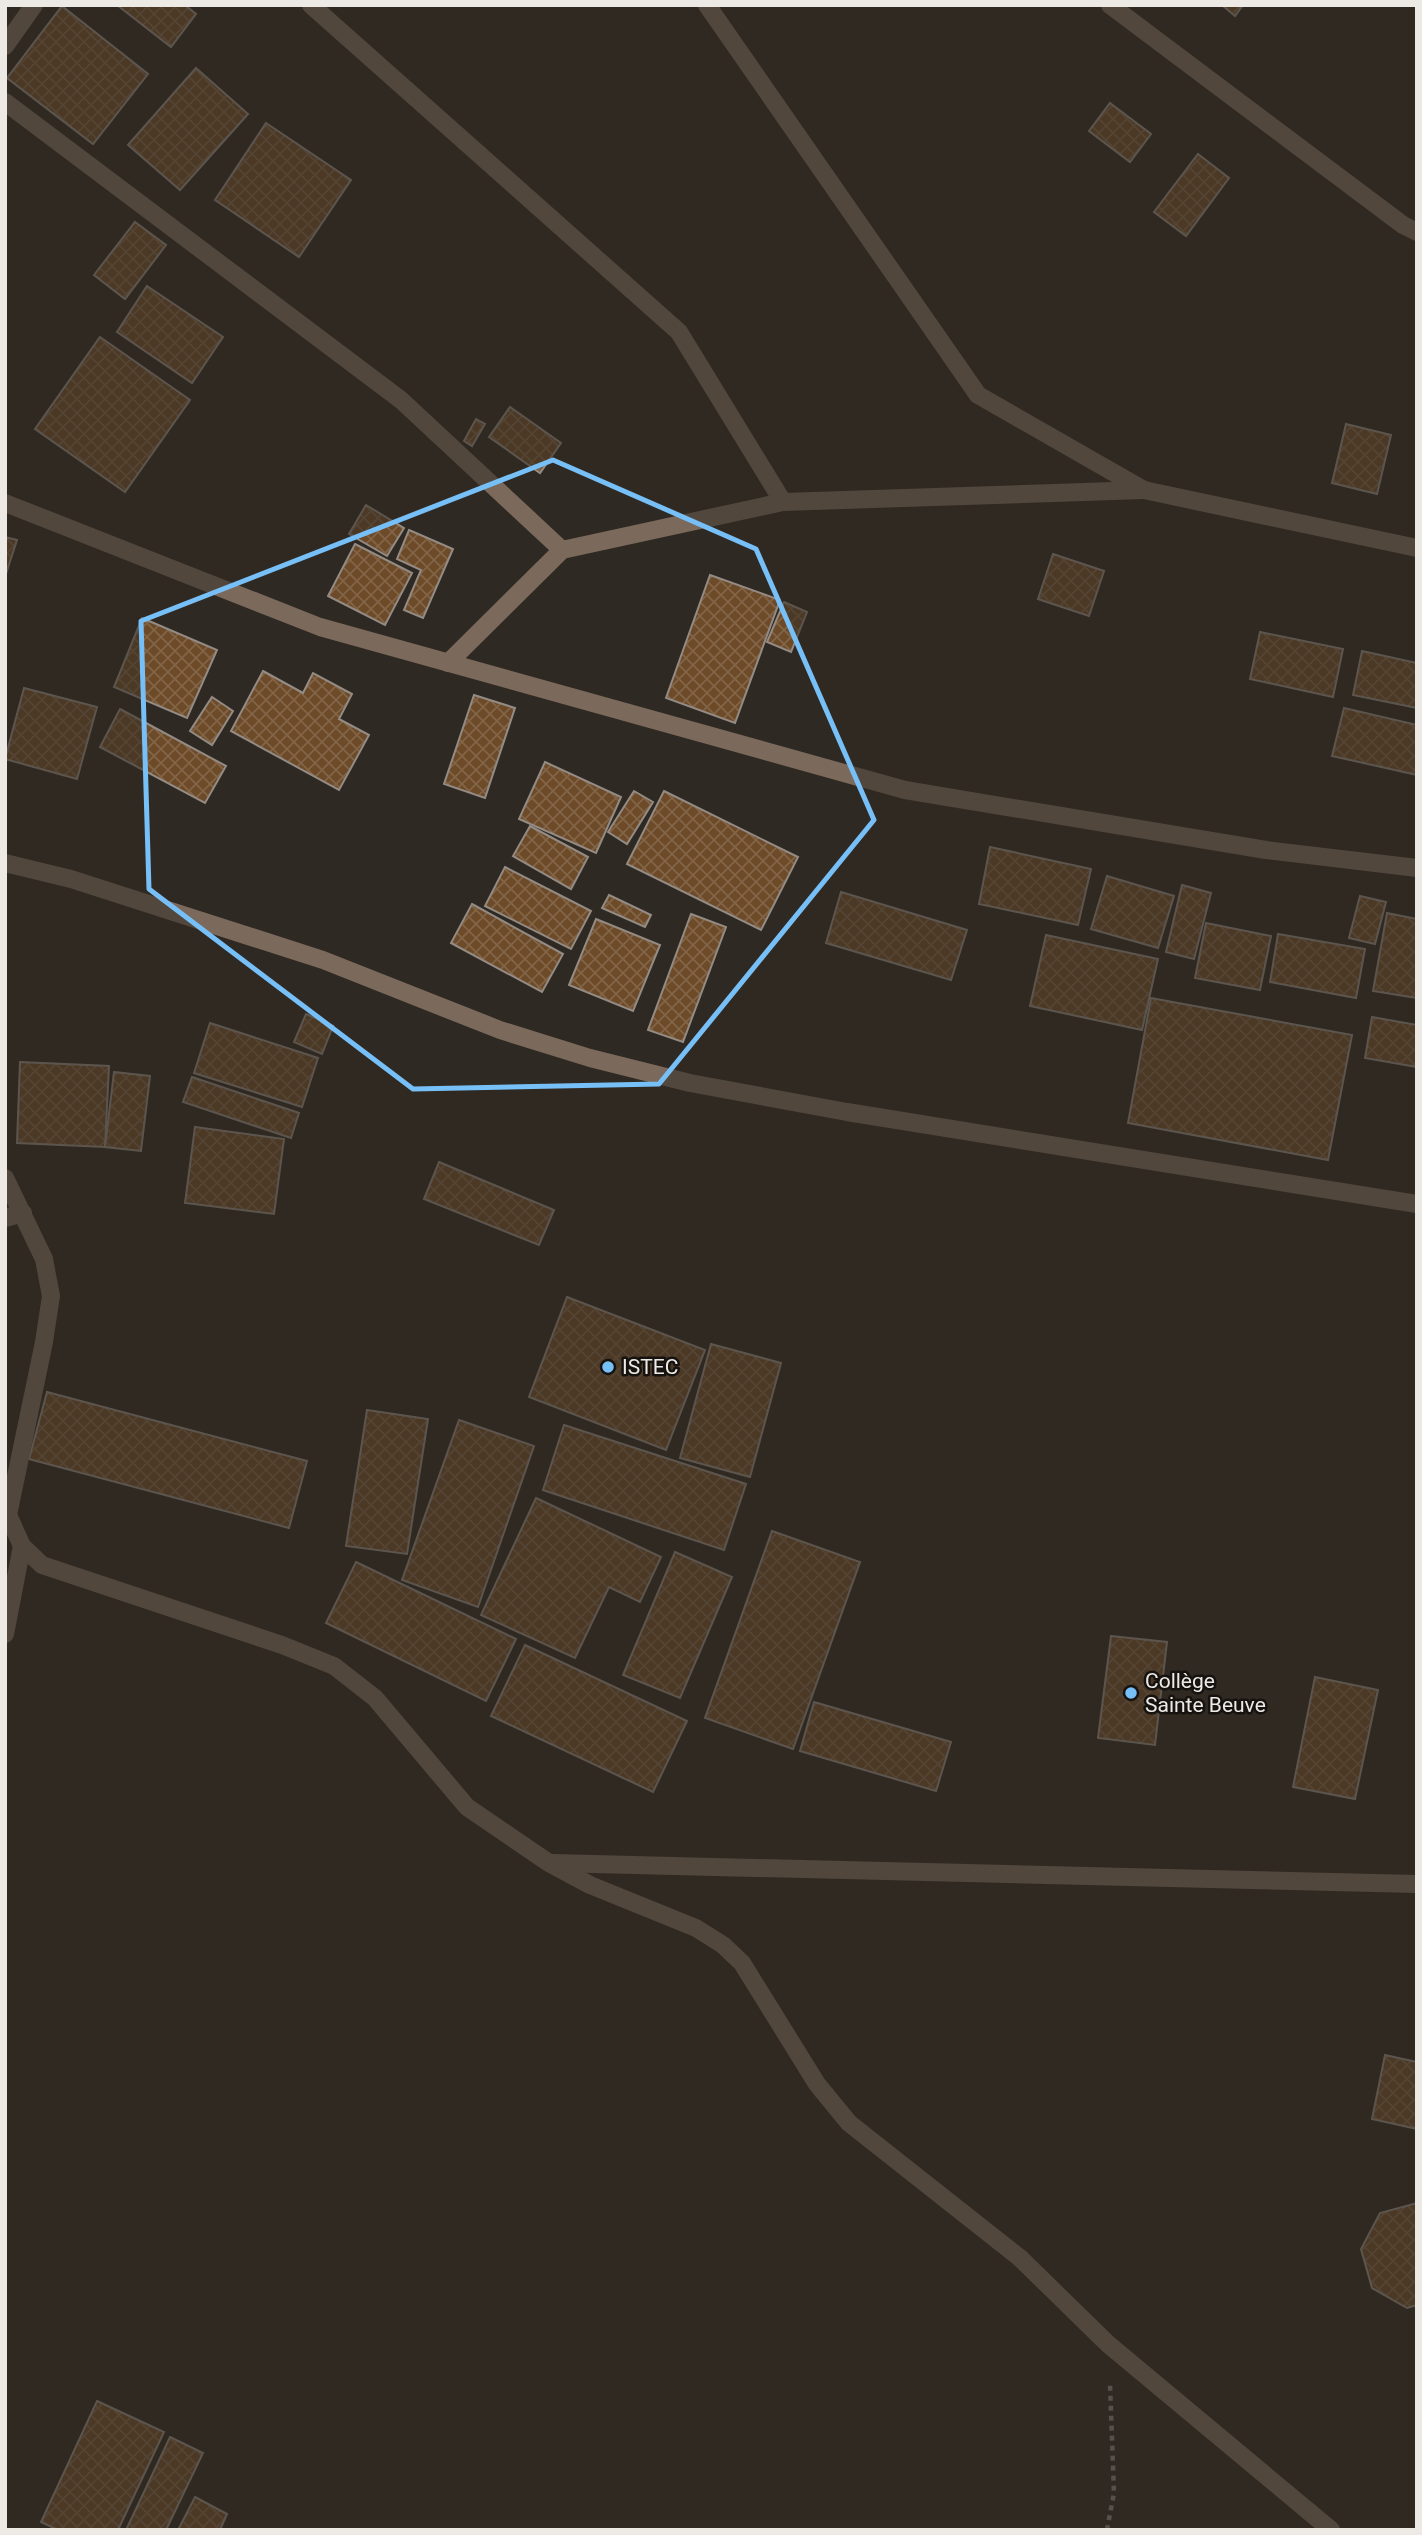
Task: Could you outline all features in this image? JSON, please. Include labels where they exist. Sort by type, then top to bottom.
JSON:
[{"type":"street","points":[[5,46],[34,5]]},
{"type":"street","points":[[312,5],[680,332],[783,502]]},
{"type":"street","points":[[707,5],[978,394],[1144,490]]},
{"type":"street","points":[[1110,5],[1403,225],[1417,232]]},
{"type":"street","points":[[5,102],[401,400],[562,550]]},
{"type":"street","points":[[448,663],[562,550],[783,502],[1144,490],[1417,548]]},
{"type":"street","points":[[5,503],[320,627],[905,790],[1266,850],[1417,868]]},
{"type":"street","points":[[5,863],[71,879],[323,960],[499,1030],[590,1058],[690,1083],[848,1112],[1417,1203]]},
{"type":"street","points":[[5,1178],[44,1259],[51,1296],[8,1515],[22,1546],[42,1565],[282,1645],[334,1666],[374,1698],[467,1807],[549,1863],[590,1885],[696,1928],[723,1945],[742,1963],[817,2084],[849,2123],[1020,2258],[1108,2344],[1331,2530]]},
{"type":"street","points":[[5,1218],[23,1213]]},
{"type":"street","points":[[5,1634],[22,1546]]},
{"type":"street","points":[[549,1863],[1417,1884]]},
{"type":"path","points":[[1107,2530],[1114,2493],[1108,2344]]},
{"type":"highlighted area","points":[[553,460],[756,549],[874,820],[659,1084],[413,1089],[149,889],[141,621]]},
{"type":"building","points":[[117,5],[185,5],[196,14],[171,47]]},
{"type":"building","points":[[1222,5],[1243,5],[1235,16]]},
{"type":"building","points":[[62,6],[148,74],[93,144],[7,78]]},
{"type":"building","points":[[196,68],[248,114],[180,190],[128,145]]},
{"type":"building","points":[[1110,103],[1151,134],[1130,162],[1089,131]]},
{"type":"building","points":[[266,123],[351,180],[299,257],[215,200]]},
{"type":"building","points":[[1198,154],[1229,178],[1186,236],[1154,212]]},
{"type":"building","points":[[135,222],[166,245],[125,299],[94,275]]},
{"type":"building","points":[[147,286],[223,337],[192,383],[117,332]]},
{"type":"building","points":[[100,337],[190,400],[125,492],[35,429]]},
{"type":"building","points":[[510,407],[561,443],[540,473],[489,437]]},
{"type":"building","points":[[476,419],[485,424],[472,446],[464,441]]},
{"type":"building","points":[[1346,424],[1391,435],[1377,494],[1332,483]]},
{"type":"building","points":[[366,505],[404,528],[387,556],[349,534]]},
{"type":"building","points":[[409,530],[453,549],[423,618],[404,610],[421,570],[397,559]]},
{"type":"building","points":[[5,537],[17,540],[5,577]]},
{"type":"building","points":[[355,544],[412,573],[385,625],[328,596]]},
{"type":"building","points":[[1053,554],[1104,571],[1089,616],[1038,599]]},
{"type":"building","points":[[710,575],[780,600],[735,723],[666,698]]},
{"type":"building","points":[[784,602],[807,612],[791,652],[767,642]]},
{"type":"building","points":[[142,618],[217,650],[187,718],[114,687]]},
{"type":"building","points":[[1260,632],[1343,649],[1333,697],[1250,679]]},
{"type":"building","points":[[1362,651],[1417,663],[1417,708],[1353,695]]},
{"type":"building","points":[[263,671],[303,693],[313,673],[352,694],[339,719],[369,735],[339,790],[231,731]]},
{"type":"building","points":[[24,688],[97,707],[77,779],[5,759]]},
{"type":"building","points":[[474,695],[515,708],[485,798],[444,784]]},
{"type":"building","points":[[212,697],[233,711],[212,745],[190,731]]},
{"type":"building","points":[[1344,708],[1417,725],[1417,775],[1332,756]]},
{"type":"building","points":[[120,709],[226,766],[205,803],[100,747]]},
{"type":"building","points":[[545,762],[621,797],[596,853],[519,819]]},
{"type":"building","points":[[634,791],[653,802],[627,844],[608,832]]},
{"type":"building","points":[[664,791],[798,857],[761,930],[627,864]]},
{"type":"building","points":[[530,826],[588,857],[571,889],[513,856]]},
{"type":"building","points":[[990,847],[1091,869],[1078,925],[979,904]]},
{"type":"building","points":[[505,867],[591,911],[571,949],[485,906]]},
{"type":"building","points":[[1107,876],[1174,896],[1158,948],[1091,929]]},
{"type":"building","points":[[1182,885],[1211,893],[1194,959],[1166,952]]},
{"type":"building","points":[[841,892],[967,930],[951,980],[826,943]]},
{"type":"building","points":[[609,895],[651,915],[645,927],[602,908]]},
{"type":"building","points":[[1360,896],[1386,902],[1375,944],[1349,938]]},
{"type":"building","points":[[472,904],[563,954],[542,992],[451,943]]},
{"type":"building","points":[[1387,913],[1417,919],[1417,998],[1373,991]]},
{"type":"building","points":[[691,914],[726,927],[683,1042],[648,1030]]},
{"type":"building","points":[[596,919],[660,945],[633,1011],[569,985]]},
{"type":"building","points":[[1206,923],[1271,936],[1260,990],[1195,978]]},
{"type":"building","points":[[1278,934],[1365,949],[1356,998],[1270,982]]},
{"type":"building","points":[[1046,935],[1158,959],[1142,1030],[1030,1006]]},
{"type":"building","points":[[1151,998],[1352,1035],[1328,1160],[1128,1123]]},
{"type":"building","points":[[306,1014],[333,1026],[322,1054],[294,1042]]},
{"type":"building","points":[[1372,1017],[1417,1025],[1417,1067],[1365,1058]]},
{"type":"building","points":[[210,1023],[318,1058],[302,1107],[194,1073]]},
{"type":"building","points":[[20,1062],[109,1066],[105,1147],[17,1143]]},
{"type":"building","points":[[114,1072],[150,1076],[141,1151],[105,1147]]},
{"type":"building","points":[[192,1077],[299,1113],[291,1138],[183,1102]]},
{"type":"building","points":[[195,1127],[284,1139],[274,1214],[185,1203]]},
{"type":"building","points":[[439,1162],[554,1210],[539,1245],[424,1199]]},
{"type":"building","points":[[567,1297],[705,1350],[666,1450],[529,1397]]},
{"type":"building","points":[[711,1344],[781,1363],[750,1477],[680,1458]]},
{"type":"building","points":[[47,1392],[307,1461],[289,1528],[29,1459]]},
{"type":"building","points":[[367,1410],[428,1419],[407,1554],[346,1546]]},
{"type":"building","points":[[459,1420],[534,1446],[478,1607],[402,1580]]},
{"type":"building","points":[[564,1425],[746,1484],[724,1550],[543,1490]]},
{"type":"building","points":[[536,1498],[661,1557],[640,1602],[609,1587],[575,1658],[481,1615]]},
{"type":"building","points":[[772,1531],[860,1562],[793,1749],[705,1718]]},
{"type":"building","points":[[675,1552],[732,1577],[680,1698],[623,1675]]},
{"type":"building","points":[[356,1562],[516,1639],[486,1701],[326,1623]]},
{"type":"building","points":[[1111,1636],[1167,1642],[1155,1745],[1098,1738]]},
{"type":"building","points":[[525,1645],[687,1721],[653,1792],[491,1716]]},
{"type":"building","points":[[1315,1677],[1378,1690],[1355,1799],[1293,1787]]},
{"type":"building","points":[[814,1702],[951,1742],[936,1791],[800,1751]]},
{"type":"building","points":[[1385,2055],[1417,2062],[1417,2129],[1372,2119]]},
{"type":"building","points":[[1417,2203],[1417,2305],[1407,2308],[1372,2288],[1361,2249],[1380,2213]]},
{"type":"building","points":[[97,2401],[164,2432],[118,2530],[58,2530],[41,2522]]},
{"type":"building","points":[[170,2437],[203,2453],[166,2530],[126,2530]]},
{"type":"building","points":[[195,2497],[227,2514],[220,2530],[178,2530]]},
{"type":"place","name":"ISTEC","points":[[608,1367]]},
{"type":"place","name":"Collège Sainte Beuve","points":[[1131,1693]]}]
